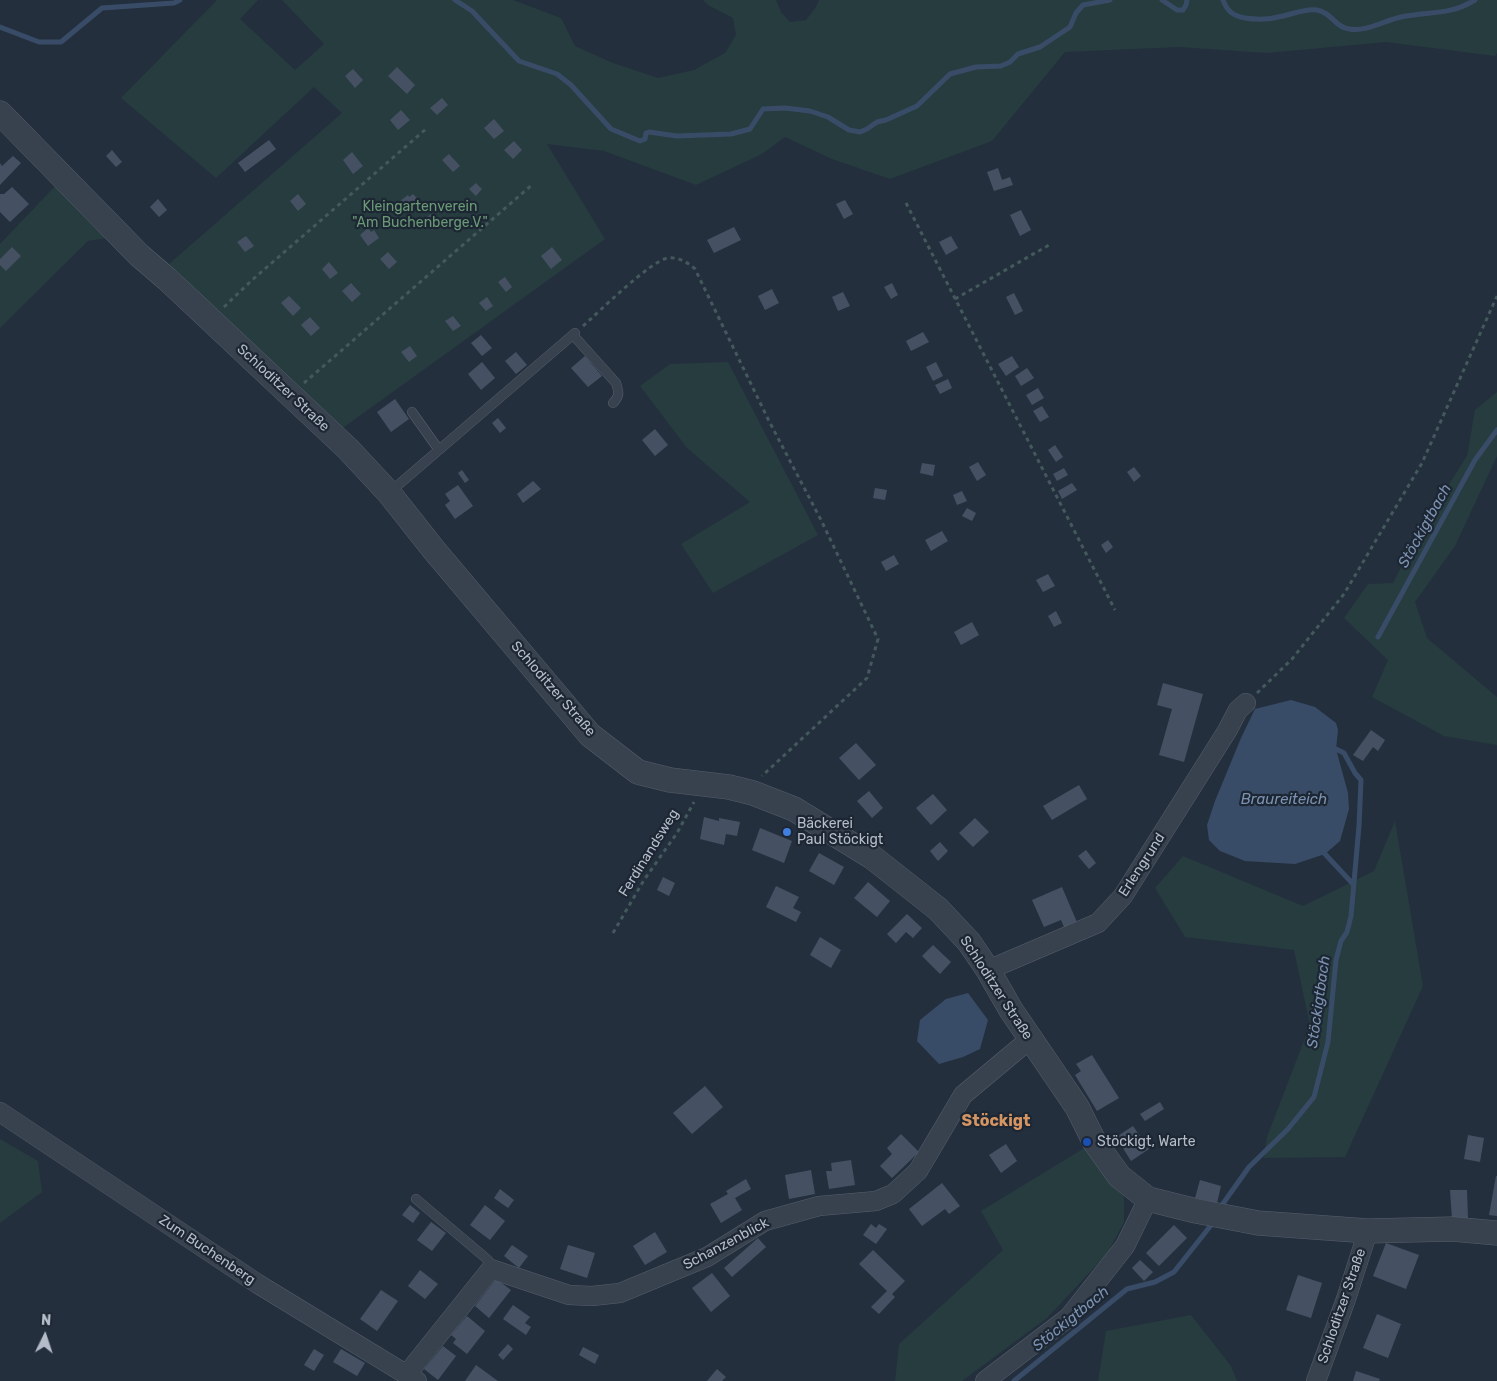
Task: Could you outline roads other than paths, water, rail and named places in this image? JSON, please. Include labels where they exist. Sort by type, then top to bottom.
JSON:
[{"type":"street","name":"Schloditzer Straße","points":[[0,113],[139,255],[348,449],[388,493],[590,735],[638,772],[670,780],[729,787],[753,793],[794,809],[872,857],[938,909],[968,942],[988,970],[1011,1010],[1077,1107],[1094,1141],[1119,1176],[1148,1199],[1196,1212],[1258,1223],[1368,1231],[1452,1229],[1497,1233]]},
{"type":"street","name":"Erlengrund","points":[[988,970],[1098,923],[1123,896],[1227,731],[1238,710],[1246,703]]},
{"type":"street","name":"Schanzenblick","points":[[490,1269],[569,1294],[592,1296],[620,1293],[707,1257],[765,1221],[819,1206],[876,1201],[893,1194],[918,1171],[963,1095],[1030,1039]]},
{"type":"street","name":"Zum Buchenberg","points":[[0,1112],[258,1284],[412,1378]]},
{"type":"street","points":[[985,1381],[1069,1317],[1125,1246],[1148,1199]]},
{"type":"street","name":"Schloditzer Straße","points":[[1316,1381],[1368,1231]]},
{"type":"street","points":[[412,1378],[490,1269]]},
{"type":"lane","points":[[388,493],[574,334],[616,383],[619,392],[613,403]]},
{"type":"lane","points":[[412,412],[439,450]]},
{"type":"lane","points":[[416,1199],[488,1260],[490,1269]]},
{"type":"water","name":"Braureiteich","points":[[1291,700],[1315,707],[1336,723],[1338,730],[1336,749],[1348,793],[1349,809],[1340,841],[1325,854],[1295,864],[1245,861],[1220,851],[1209,840],[1207,825],[1241,738],[1255,709]]},
{"type":"water","points":[[968,993],[988,1020],[980,1049],[963,1057],[939,1064],[917,1041],[920,1020],[946,999]]},
{"type":"waterway","points":[[0,27],[39,42],[61,42],[102,8],[174,3],[180,0]]},
{"type":"waterway","points":[[455,0],[472,11],[519,61],[557,74],[571,85],[611,129],[640,141],[645,139],[646,133],[649,132],[677,136],[731,134],[750,129],[763,109],[785,108],[810,111],[828,117],[849,130],[860,132],[877,122],[917,106],[950,74],[976,67],[1001,66],[1010,62],[1018,54],[1040,47],[1070,27],[1076,13],[1083,5],[1110,0]]},
{"type":"waterway","points":[[1162,0],[1177,10],[1183,10],[1187,0]]},
{"type":"waterway","points":[[1223,0],[1231,12],[1241,17],[1268,19],[1304,10],[1317,10],[1322,11],[1340,26],[1356,30],[1369,28],[1401,17],[1456,9],[1475,0]]},
{"type":"waterway","name":"Stöckigtbach","points":[[1378,637],[1475,460],[1497,430]]},
{"type":"waterway","name":"Stöckigtbach","points":[[1222,1205],[1249,1167],[1288,1129],[1314,1097],[1328,1042],[1336,960],[1351,916],[1361,780],[1344,753],[1336,749]]},
{"type":"waterway","points":[[1325,854],[1353,884]]},
{"type":"waterway","name":"Stöckigtbach","points":[[1014,1381],[1127,1289],[1155,1282],[1174,1272],[1212,1224]]},
{"type":"place","name":"Bäckerei Paul Stöckigt","points":[[787,832]]},
{"type":"place","name":"Stöckigt, Warte","points":[[1087,1142]]},
{"type":"district","name":"Stöckigt","points":[[996,1121]]},
{"type":"park label","name":"Kleingartenverein \"Am Buchenberge.V.\"","points":[[420,216]]}]
